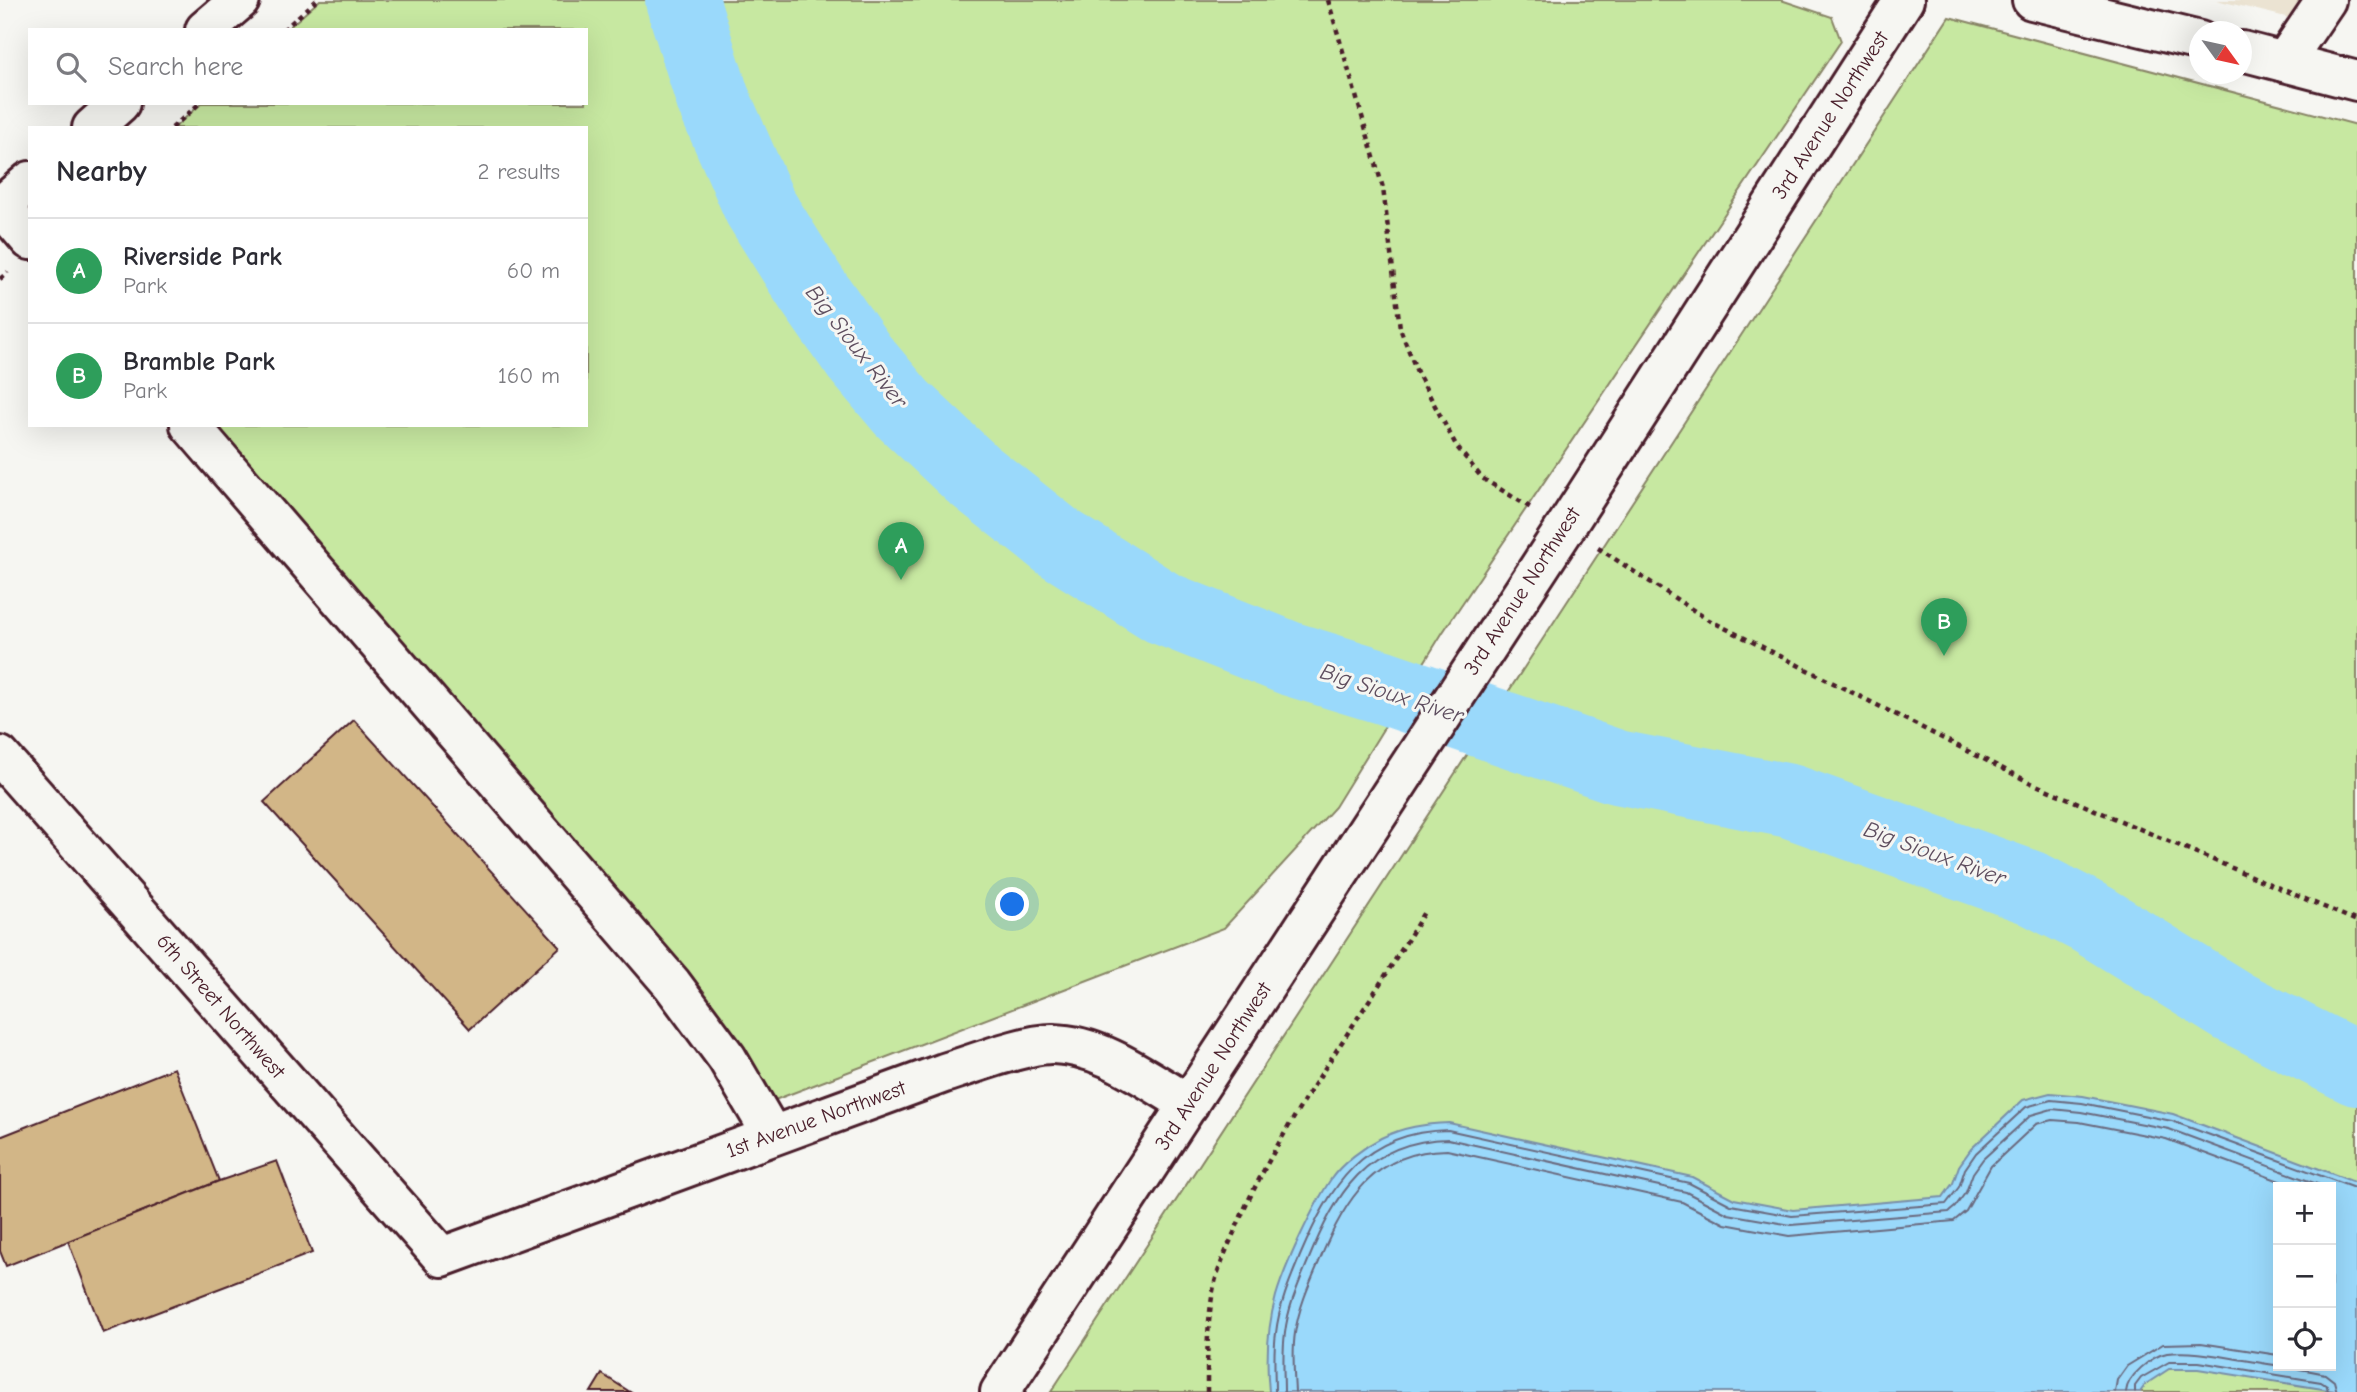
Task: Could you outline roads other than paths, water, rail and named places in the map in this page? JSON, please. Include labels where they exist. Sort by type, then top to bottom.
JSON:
[{"type":"main road","points":[[207,28],[240,0]]},
{"type":"main road","name":"3rd Avenue Northwest","points":[[1000,1392],[1565,528],[1905,0]]},
{"type":"main road","points":[[2032,0],[2189,38]]},
{"type":"main road","points":[[2284,62],[2326,0]]},
{"type":"main road","points":[[2252,54],[2357,81]]},
{"type":"main road","points":[[94,126],[118,105]]},
{"type":"main road","points":[[28,183],[0,207],[28,238]]},
{"type":"main road","points":[[192,427],[672,984],[727,1058],[772,1135]]},
{"type":"main road","name":"6th Street Northwest","points":[[0,755],[442,1257]]},
{"type":"main road","name":"1st Avenue Northwest","points":[[442,1257],[944,1073],[1051,1044],[1086,1048],[1118,1063],[1189,1104]]},
{"type":"water","points":[[2050,1093],[2083,1096],[2173,1114],[2357,1183],[2357,1392],[2341,1392],[2198,1369],[2169,1369],[2146,1384],[2140,1392],[1269,1392],[1268,1344],[1273,1308],[1280,1283],[1300,1236],[1336,1173],[1347,1161],[1389,1134],[1414,1127],[1449,1123],[1692,1177],[1734,1199],[1793,1210],[1943,1197],[1971,1149],[2023,1100]]},
{"type":"waterway","name":"Big Sioux River","points":[[682,0],[713,99],[760,207],[810,287],[859,357],[902,408],[972,474],[1058,542],[1163,608],[1291,659],[1383,687],[1617,767],[1790,801],[2032,888],[2092,919],[2234,1007],[2357,1069]]},
{"type":"place","name":"Riverside Park","points":[[901,580]]},
{"type":"place","name":"Bramble Park","points":[[1944,656]]}]
